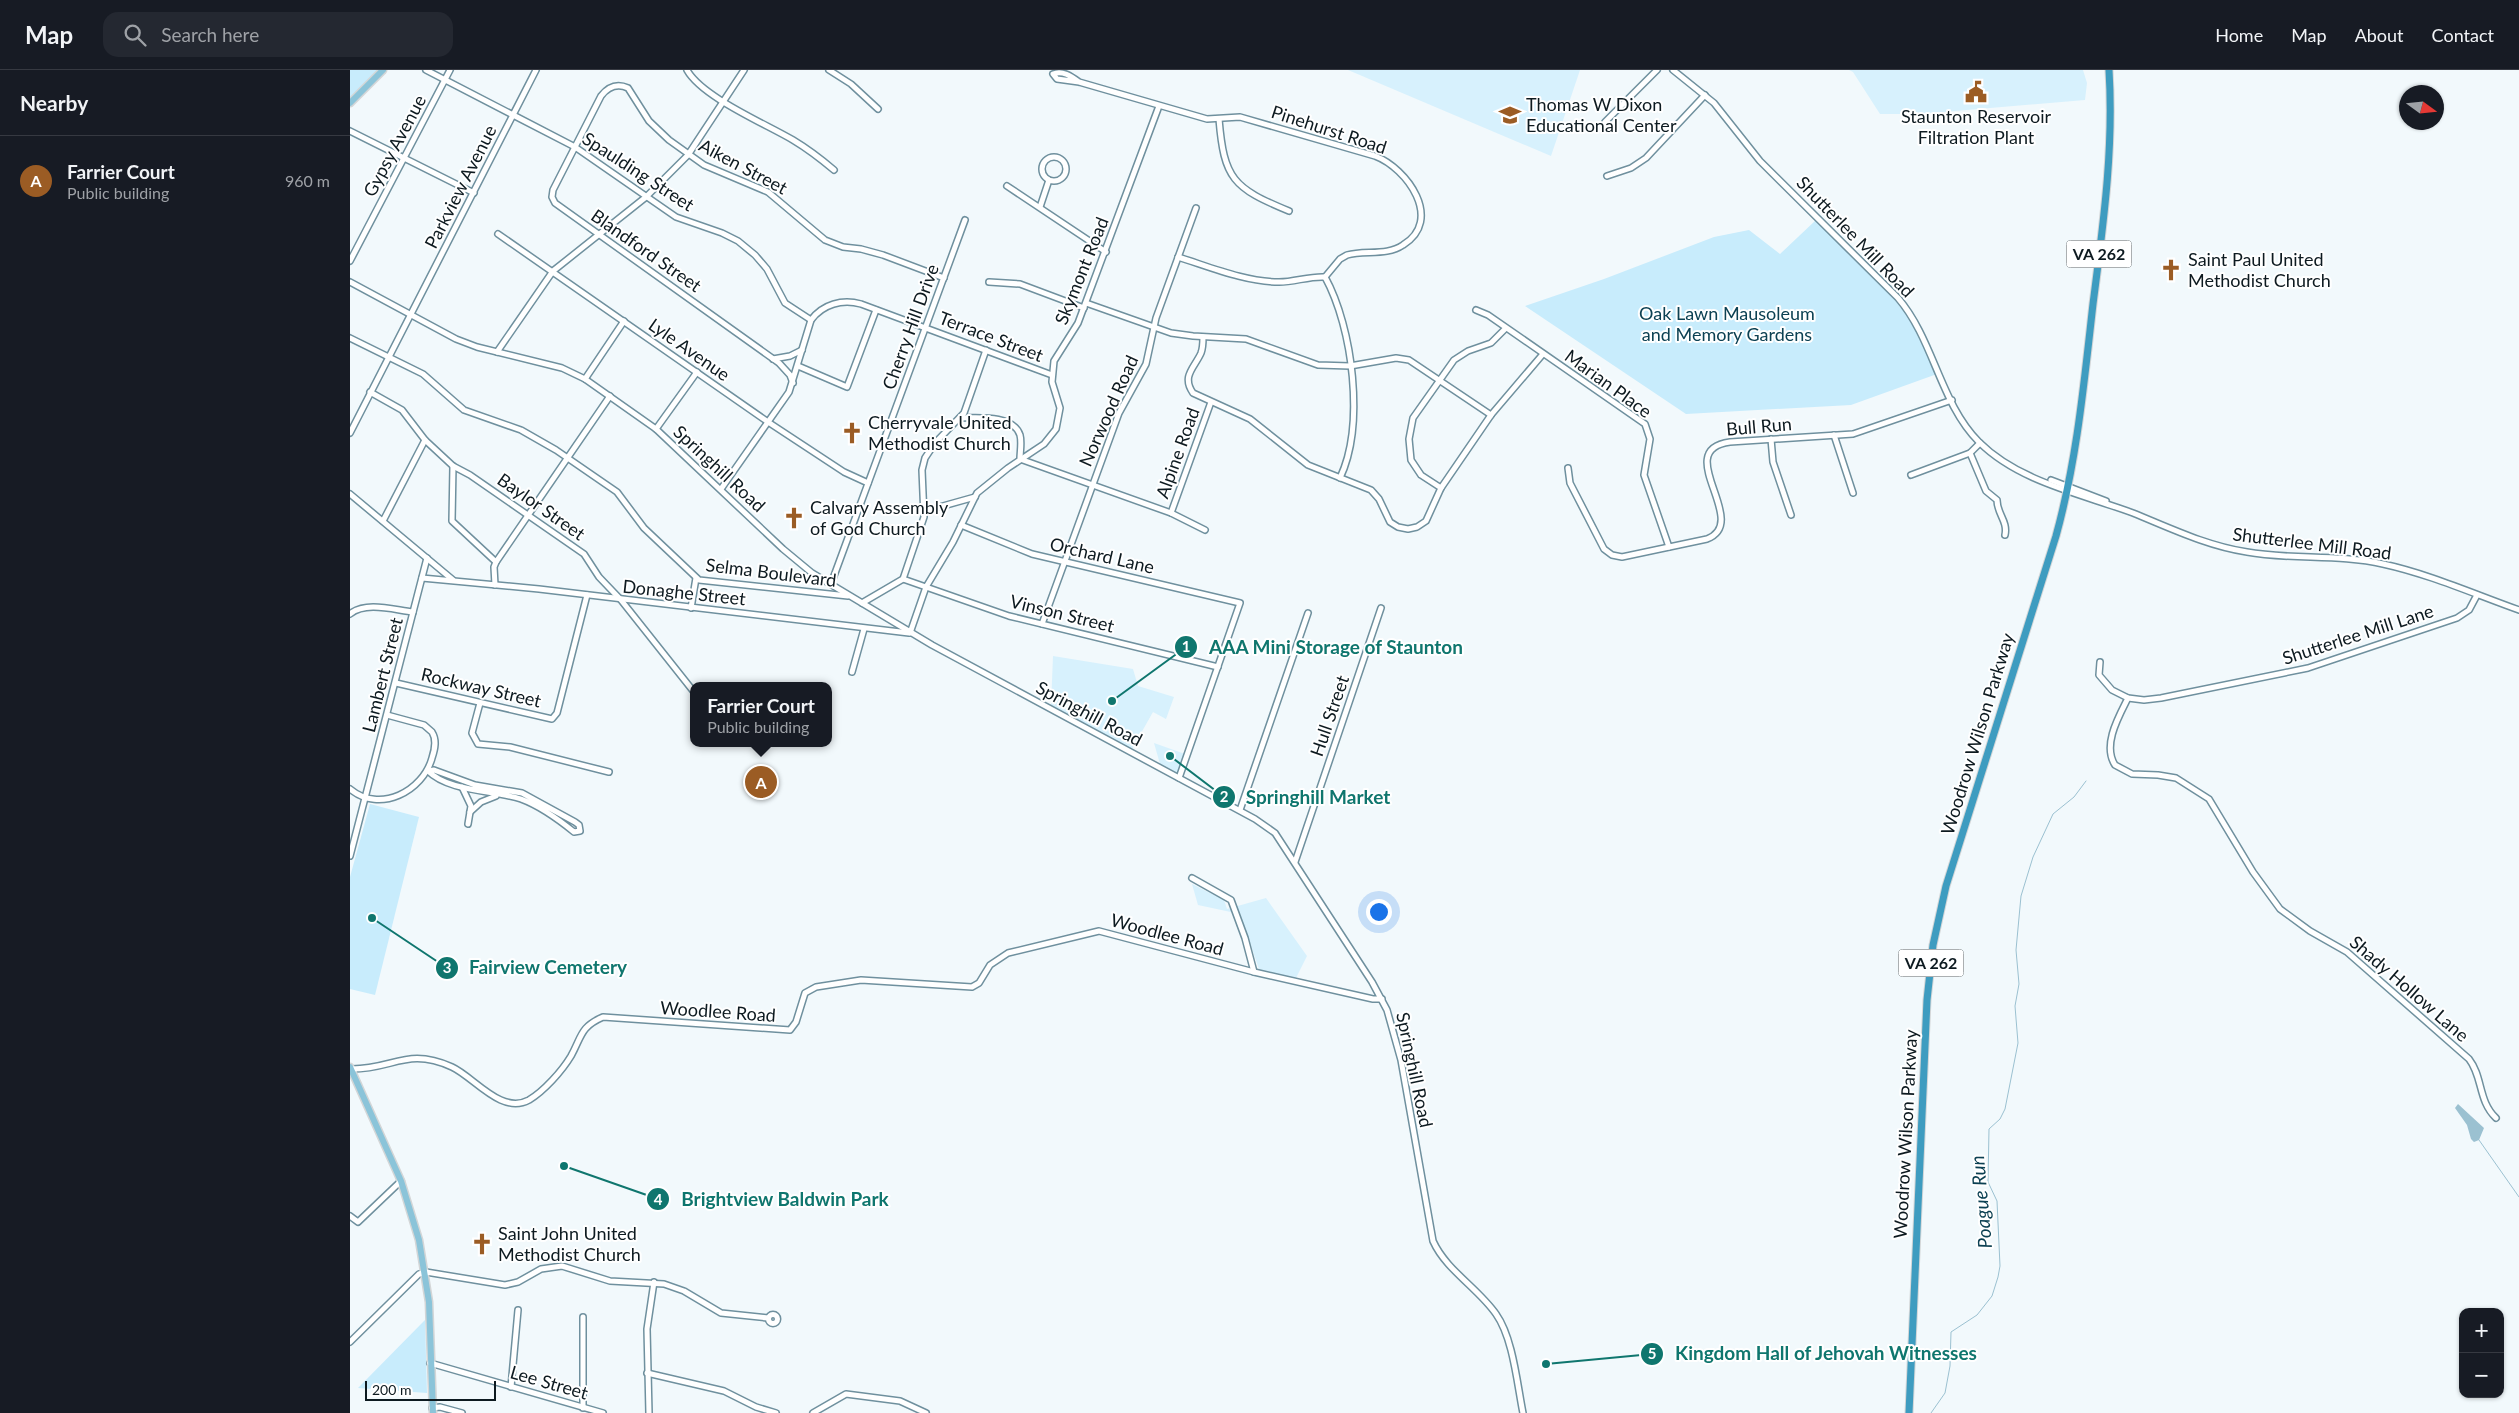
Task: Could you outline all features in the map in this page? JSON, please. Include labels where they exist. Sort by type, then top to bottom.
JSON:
[{"type":"highway","name":"Woodrow Wilson Parkway","points":[[1909,1413],[1926,1016],[1933,945],[1949,875],[2056,536],[2068,488],[2078,438],[2108,176],[2111,124],[2109,70]]},
{"type":"main road","points":[[350,103],[383,70]]},
{"type":"main road","points":[[351,1068],[401,1181],[416,1225],[426,1272],[432,1411]]},
{"type":"street","name":"Spaulding Street","points":[[426,70],[575,146],[681,220],[722,233],[741,244],[767,269],[785,303],[811,320]]},
{"type":"street","name":"Gypsy Avenue","points":[[350,262],[450,70]]},
{"type":"street","name":"Parkview Avenue","points":[[350,433],[536,70]]},
{"type":"street","points":[[687,70],[699,85],[797,142],[834,170]]},
{"type":"street","points":[[497,352],[553,271],[646,197],[688,155],[744,70]]},
{"type":"street","points":[[829,70],[851,84],[878,109]]},
{"type":"street","points":[[1605,122],[1657,70]]},
{"type":"street","name":"Shutterlee Mill Road","points":[[1673,70],[1705,95],[1719,109],[1760,162],[1902,303],[1918,329],[1966,426],[1980,443],[2010,464],[2207,542],[2245,552],[2373,562],[2404,570],[2519,610]]},
{"type":"street","name":"Pinehurst Road","points":[[1079,82],[1207,119],[1219,119],[1228,116],[1242,117],[1375,156],[1398,171],[1416,192],[1420,204],[1420,221],[1409,241],[1390,250],[1347,255],[1340,259],[1325,277]]},
{"type":"street","name":"Aiken Street","points":[[575,146],[601,96],[612,87],[620,86],[632,92],[653,126],[688,155],[708,167],[739,178],[768,192],[817,234],[832,244],[875,253],[944,278]]},
{"type":"street","points":[[1607,176],[1631,168],[1646,158],[1705,95]]},
{"type":"street","name":"Skymont Road","points":[[910,633],[926,587],[975,497],[985,485],[1044,444],[1057,427],[1060,408],[1052,375],[1056,355],[1076,327],[1085,306],[1160,106]]},
{"type":"street","points":[[1219,119],[1223,158],[1232,177],[1245,190],[1289,211]]},
{"type":"street","points":[[350,131],[474,193]]},
{"type":"street","name":"Blandford Street","points":[[575,146],[553,190],[553,200],[557,206],[772,359],[787,371],[793,383]]},
{"type":"street","points":[[1049,157],[1057,157],[1065,164],[1065,173],[1058,180],[1049,180],[1042,173],[1042,165],[1049,157]]},
{"type":"street","points":[[1040,207],[1049,180]]},
{"type":"street","points":[[1007,186],[1106,252]]},
{"type":"street","name":"Norwood Road","points":[[1042,624],[1119,413],[1146,364],[1154,327],[1196,208]]},
{"type":"street","name":"Cherry Hill Drive","points":[[831,584],[965,220]]},
{"type":"street","name":"Lyle Avenue","points":[[498,234],[768,422],[844,472],[868,483]]},
{"type":"street","points":[[1178,257],[1269,281],[1285,282],[1314,276],[1325,277],[1343,324],[1350,366],[1354,429],[1349,455],[1340,478]]},
{"type":"street","name":"Springhill Road","points":[[350,282],[456,339],[497,352],[562,368],[585,379],[656,429],[791,556],[831,584],[910,633],[1240,810],[1272,831],[1295,862],[1382,999],[1390,1017],[1398,1045],[1433,1241],[1445,1259],[1493,1310],[1501,1323],[1523,1413]]},
{"type":"street","points":[[989,282],[1020,284],[1176,334],[1246,339],[1309,363],[1350,366],[1406,359],[1415,362],[1491,415]]},
{"type":"street","name":"Terrace Street","points":[[811,320],[824,308],[841,302],[857,303],[1052,375]]},
{"type":"street","points":[[798,366],[847,387],[876,310]]},
{"type":"street","name":"Marian Place","points":[[1476,310],[1487,314],[1647,427],[1650,439],[1644,475],[1669,547]]},
{"type":"street","points":[[721,489],[793,383],[811,320]]},
{"type":"street","points":[[585,379],[624,321]]},
{"type":"street","points":[[1441,488],[1417,470],[1410,458],[1408,442],[1415,414],[1458,357],[1490,343],[1506,328]]},
{"type":"street","points":[[1203,337],[1202,351],[1189,372],[1188,382],[1194,394],[1246,416],[1299,460],[1371,490],[1379,499],[1389,520],[1404,529],[1413,529],[1426,521],[1441,488],[1491,415],[1543,354]]},
{"type":"street","name":"Selma Boulevard","points":[[350,338],[423,374],[464,410],[520,430],[568,458],[622,496],[644,528],[696,578],[851,596]]},
{"type":"street","points":[[772,359],[790,356],[802,350]]},
{"type":"street","points":[[862,603],[903,579],[925,511],[924,461],[935,443],[960,418],[986,350]]},
{"type":"street","points":[[656,429],[697,372]]},
{"type":"street","name":"Baylor Street","points":[[370,392],[402,410],[425,440],[452,466],[528,515],[588,558],[599,578],[621,600],[690,687]]},
{"type":"street","points":[[495,585],[494,567],[496,562],[610,396]]},
{"type":"street","name":"Bull Run","points":[[1568,468],[1570,483],[1608,553],[1622,557],[1707,539],[1715,534],[1720,528],[1722,516],[1707,470],[1707,460],[1713,449],[1726,442],[1862,432],[1952,400]]},
{"type":"street","name":"Alpine Road","points":[[1171,513],[1211,402]]},
{"type":"street","points":[[960,418],[997,420],[1013,426],[1020,434],[1020,459],[1171,513],[1205,530]]},
{"type":"street","points":[[1834,435],[1853,493]]},
{"type":"street","points":[[382,521],[425,440]]},
{"type":"street","points":[[1770,440],[1773,462],[1791,515]]},
{"type":"street","points":[[1911,475],[1970,453],[1980,443]]},
{"type":"street","points":[[1970,453],[1986,491],[1997,500],[1997,509],[2006,524],[2005,535]]},
{"type":"street","points":[[452,466],[452,521],[496,562]]},
{"type":"street","points":[[350,494],[454,581]]},
{"type":"street","points":[[925,511],[975,497]]},
{"type":"street","name":"Orchard Lane","points":[[961,525],[1027,552],[1240,603],[1218,667]]},
{"type":"street","name":"Lambert Street","points":[[350,856],[427,558]]},
{"type":"street","name":"Donaghe Street","points":[[422,578],[587,595],[910,633]]},
{"type":"street","points":[[692,608],[696,578]]},
{"type":"street","name":"Vinson Street","points":[[903,579],[1009,616],[1218,667]]},
{"type":"street","name":"Rockway Street","points":[[396,682],[552,719],[556,716],[587,595]]},
{"type":"street","name":"Shutterlee Mill Lane","points":[[2128,698],[2153,700],[2282,675],[2323,664],[2457,618],[2469,610],[2477,595]]},
{"type":"street","points":[[350,614],[370,607],[413,612]]},
{"type":"street","name":"Hull Street","points":[[1295,862],[1381,608]]},
{"type":"street","points":[[1240,810],[1308,613]]},
{"type":"street","points":[[852,672],[864,628]]},
{"type":"street","points":[[2100,662],[2098,671],[2104,683],[2128,698]]},
{"type":"street","points":[[1179,778],[1218,667]]},
{"type":"street","name":"Shady Hollow Lane","points":[[2128,698],[2111,741],[2111,756],[2115,765],[2121,770],[2132,774],[2172,777],[2209,799],[2236,846],[2276,904],[2301,924],[2347,952],[2469,1059],[2475,1070],[2485,1103],[2496,1118]]},
{"type":"street","points":[[480,703],[472,732],[478,744],[510,747],[609,772]]},
{"type":"street","points":[[350,788],[366,796],[383,799],[402,795],[417,785],[428,771],[435,748],[432,732],[424,725],[387,715]]},
{"type":"street","points":[[428,771],[433,776],[530,803],[574,832],[580,831],[579,826],[575,822],[529,796],[463,784]]},
{"type":"street","points":[[463,784],[469,798],[470,813],[468,824]]},
{"type":"street","points":[[470,813],[481,802],[499,795]]},
{"type":"street","points":[[1192,878],[1231,900],[1246,938],[1254,972]]},
{"type":"street","name":"Woodlee Road","points":[[351,1068],[377,1068],[404,1058],[428,1059],[454,1068],[502,1100],[510,1103],[524,1102],[534,1096],[561,1070],[586,1026],[603,1017],[790,1030],[796,1022],[805,993],[816,987],[861,980],[972,987],[979,983],[990,965],[1008,953],[1094,931],[1105,932],[1254,972],[1373,999],[1382,999]]},
{"type":"street","points":[[350,1216],[358,1222],[401,1181]]},
{"type":"street","points":[[350,1342],[418,1274],[426,1272],[505,1285],[518,1282],[541,1269],[560,1266],[610,1281],[654,1282],[681,1289],[721,1313],[768,1318]]},
{"type":"street","points":[[648,1413],[647,1325],[654,1282]]},
{"type":"street","points":[[511,1386],[518,1310]]},
{"type":"street","points":[[583,1317],[583,1408]]},
{"type":"street","name":"Lee Street","points":[[430,1363],[603,1413]]},
{"type":"street","points":[[647,1373],[724,1391],[756,1407],[776,1413]]},
{"type":"street","points":[[813,1413],[846,1394],[900,1400],[926,1413]]},
{"type":"street","points":[[432,1411],[440,1407],[462,1413]]},
{"type":"street","points":[[432,1411],[440,1413]]},
{"type":"shaded area","name":"Thomas W Dixon Educational Center","points":[[1348,70],[1580,70],[1551,156]]},
{"type":"shaded area","name":"Staunton Reservoir Filtration Plant","points":[[1849,70],[2083,70],[2087,83],[2085,100],[1920,114],[1880,114],[1853,72]]},
{"type":"shaded area","points":[[1053,656],[1133,669],[1138,686],[1174,697],[1166,719],[1153,712],[1132,749],[1051,706]]},
{"type":"shaded area","points":[[1154,743],[1185,754],[1178,774],[1160,764]]},
{"type":"shaded area","points":[[1192,884],[1224,900],[1227,909],[1266,898],[1307,956],[1296,978],[1260,972],[1240,914],[1198,905]]},
{"type":"shaded area","points":[[2458,1104],[2484,1128],[2479,1140],[2474,1142],[2471,1139],[2467,1125],[2455,1108]]},
{"type":"green space","points":[[350,70],[378,70],[350,99]]},
{"type":"green space","name":"Oak Lawn Mausoleum and Memory Gardens","points":[[1816,220],[1897,300],[1911,320],[1937,374],[1851,405],[1686,414],[1525,306],[1604,279],[1714,237],[1749,230],[1780,254]]},
{"type":"green space","points":[[370,804],[419,817],[375,995],[350,989],[350,877]]},
{"type":"green space","points":[[425,1320],[427,1393],[358,1388]]},
{"type":"waterway","name":"Poague Run","points":[[1931,1413],[1945,1393],[1950,1366],[1951,1332],[1977,1315],[1992,1296],[2000,1266],[1997,1201],[1988,1182],[1989,1129],[2000,1119],[2005,1109],[2018,1043],[2015,1006],[2019,984],[2016,950],[2021,896],[2033,857],[2053,814],[2074,797],[2086,781]]},
{"type":"waterway","points":[[2479,1140],[2519,1197]]},
{"type":"place","name":"Staunton Reservoir Filtration Plant","points":[[1976,92]]},
{"type":"place","name":"Thomas W Dixon Educational Center","points":[[1510,115]]},
{"type":"place","name":"Saint Paul United Methodist Church","points":[[2171,270]]},
{"type":"place","name":"Cherryvale United Methodist Church","points":[[852,433]]},
{"type":"place","name":"Calvary Assembly of God Church","points":[[794,518]]},
{"type":"place","name":"AAA Mini Storage of Staunton","points":[[1112,701]]},
{"type":"place","name":"Springhill Market","points":[[1170,756]]},
{"type":"place","name":"Farrier Court","points":[[761,782]]},
{"type":"place","name":"Fairview Cemetery","points":[[372,918]]},
{"type":"place","name":"Brightview Baldwin Park","points":[[564,1166]]},
{"type":"place","name":"Saint John United Methodist Church","points":[[482,1244]]},
{"type":"place","name":"Kingdom Hall of Jehovah Witnesses","points":[[1546,1364]]}]
